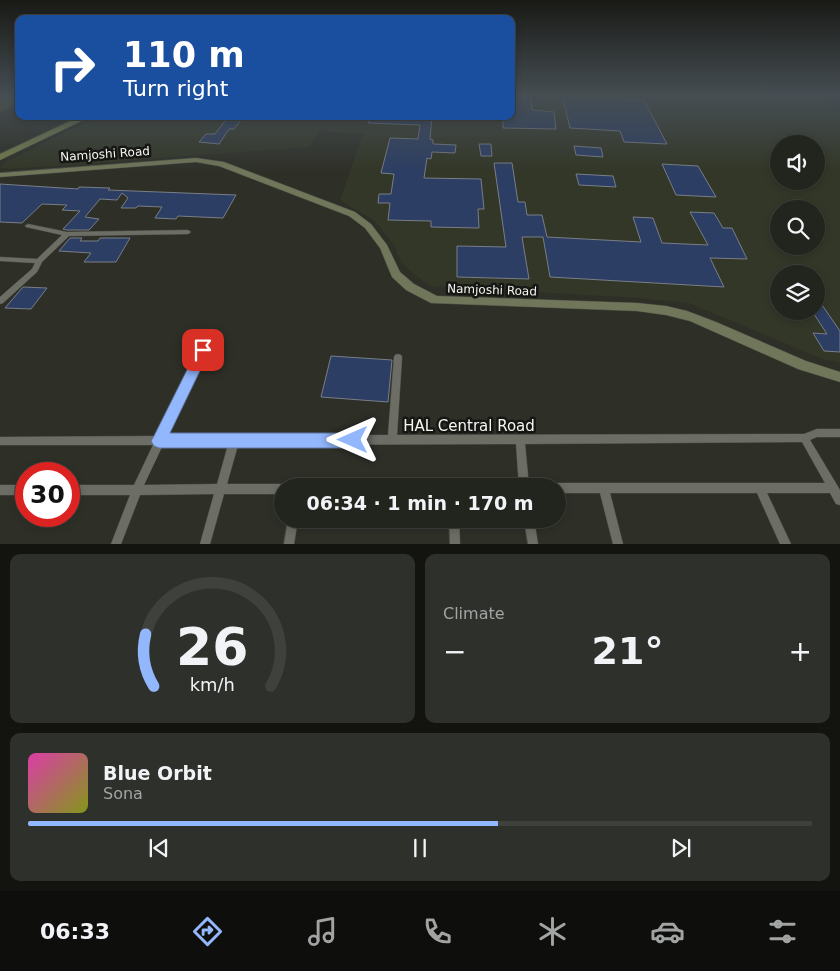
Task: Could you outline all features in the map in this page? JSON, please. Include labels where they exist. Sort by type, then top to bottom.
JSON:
[{"type":"main road","points":[[0,153],[70,120]]},
{"type":"main road","points":[[0,157],[79,120]]},
{"type":"main road","name":"Namjoshi Road","points":[[0,175],[196,160],[221,164],[352,214],[368,226],[384,246],[396,274],[410,287],[435,300],[637,307],[666,310],[694,318],[773,353],[840,377]]},
{"type":"street","points":[[28,226],[67,234],[188,232]]},
{"type":"street","points":[[0,301],[35,270],[39,261],[67,234]]},
{"type":"street","points":[[0,259],[39,261]]},
{"type":"street","points":[[116,544],[137,489],[203,350]]},
{"type":"street","points":[[392,440],[398,357]]},
{"type":"street","name":"HAL Central Road","points":[[0,441],[804,438],[817,433],[840,433]]},
{"type":"street","points":[[804,438],[840,500]]},
{"type":"street","points":[[520,440],[523,478]]},
{"type":"street","points":[[205,544],[234,441]]},
{"type":"street","points":[[566,488],[833,488]]},
{"type":"street","points":[[604,488],[618,544]]},
{"type":"street","points":[[760,488],[786,544]]},
{"type":"street","points":[[80,490],[274,489]]},
{"type":"street","points":[[0,490],[15,490]]},
{"type":"street","points":[[289,544],[292,528]]},
{"type":"street","points":[[454,528],[455,544]]},
{"type":"street","points":[[530,528],[532,544]]},
{"type":"shaded area","points":[[89,120],[840,120],[840,363],[823,359],[689,303],[641,298],[430,286],[401,262],[394,245],[375,221],[340,200],[363,134],[319,131],[310,147],[9,169],[1,168],[2,164]]},
{"type":"building","points":[[225,120],[241,120],[234,129],[229,129],[219,144],[199,142],[206,134],[215,134]]},
{"type":"building","points":[[369,120],[432,120],[430,139],[433,140],[433,144],[456,145],[455,153],[432,152],[431,159],[427,158],[424,178],[481,179],[484,209],[478,209],[479,228],[431,227],[431,221],[388,220],[390,203],[378,203],[379,194],[391,194],[394,174],[381,173],[390,138],[418,139],[420,125],[368,123]]},
{"type":"building","points":[[503,120],[555,120],[556,129],[503,128]]},
{"type":"building","points":[[568,120],[655,120],[667,144],[624,142],[620,131],[570,128]]},
{"type":"building","points":[[479,144],[491,144],[492,156],[481,156]]},
{"type":"building","points":[[574,146],[601,148],[603,157],[576,155]]},
{"type":"building","points":[[494,163],[512,163],[518,202],[525,202],[527,215],[542,215],[547,237],[641,242],[633,217],[653,218],[662,243],[708,245],[690,212],[714,213],[723,228],[732,228],[747,259],[710,258],[724,287],[550,277],[543,237],[522,237],[529,279],[457,277],[457,246],[506,247]]},
{"type":"building","points":[[662,164],[698,166],[716,197],[676,195]]},
{"type":"building","points":[[576,174],[613,176],[616,187],[579,185]]},
{"type":"building","points":[[0,184],[236,195],[223,218],[178,216],[176,219],[155,218],[162,207],[138,206],[136,208],[121,208],[128,198],[122,193],[117,200],[100,199],[85,217],[99,219],[89,230],[67,230],[63,229],[80,211],[62,210],[67,205],[42,204],[22,223],[0,222]]},
{"type":"building","points":[[70,238],[82,238],[80,241],[98,241],[100,238],[130,238],[116,262],[84,262],[91,253],[59,251]]},
{"type":"building","points":[[23,287],[47,288],[31,309],[5,308]]},
{"type":"building","points":[[825,309],[840,331],[840,352],[824,351],[813,333],[827,334],[818,320],[825,320]]},
{"type":"building","points":[[331,356],[392,360],[388,402],[321,397]]},
{"type":"route","points":[[203,350],[159,441],[353,440]]}]
